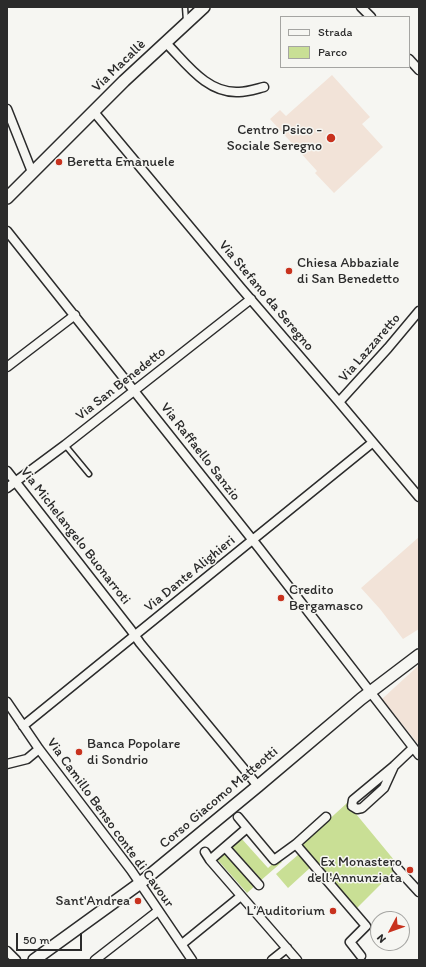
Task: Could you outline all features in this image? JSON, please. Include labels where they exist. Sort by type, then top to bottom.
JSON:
[{"type":"main road","name":"Via Macallè","points":[[7,198],[124,81],[204,7]]},
{"type":"main road","name":"Corso Giacomo Matteotti","points":[[34,960],[139,884],[370,692],[419,655]]},
{"type":"street","points":[[362,7],[370,16]]},
{"type":"street","name":"Via Macallè","points":[[166,43],[200,78],[210,86],[238,92],[264,87]]},
{"type":"street","points":[[410,60],[419,70]]},
{"type":"street","points":[[7,109],[32,172]]},
{"type":"street","name":"Via Stefano da Seregno","points":[[94,112],[419,497]]},
{"type":"street","name":"Via Raffaello Sanzio","points":[[7,230],[253,540],[419,755]]},
{"type":"street","name":"Via San Benedetto","points":[[7,488],[65,445],[251,299]]},
{"type":"street","name":"Via Lazzaretto","points":[[340,402],[388,348],[419,310]]},
{"type":"street","points":[[7,367],[75,315]]},
{"type":"street","name":"Via Dante Alighieri","points":[[23,726],[372,443]]},
{"type":"street","name":"Via Michelangelo Buonarroti","points":[[7,471],[140,643],[258,786]]},
{"type":"street","name":"Via Camillo Benso conte di Cavour","points":[[7,702],[39,750],[131,870],[139,884],[192,960]]},
{"type":"street","points":[[394,766],[384,788],[362,808],[357,809],[352,806],[353,800],[413,748]]},
{"type":"street","points":[[7,764],[27,759],[39,750]]},
{"type":"street","points":[[238,817],[274,860],[296,844],[326,817]]},
{"type":"street","points":[[210,860],[247,828]]},
{"type":"street","points":[[296,844],[366,926],[350,942],[361,956]]},
{"type":"street","points":[[225,847],[259,884]]},
{"type":"street","points":[[205,852],[210,860],[297,960]]},
{"type":"street","points":[[397,868],[419,892]]},
{"type":"street","points":[[182,944],[241,896]]},
{"type":"street","points":[[95,960],[158,911]]},
{"type":"street","points":[[272,960],[288,948]]},
{"type":"street","points":[[7,951],[16,960]]},
{"type":"lane","points":[[185,7],[186,24]]},
{"type":"lane","points":[[65,445],[89,474]]},
{"type":"shaded area","name":"Centro Psico - Sociale Seregno","points":[[332,75],[370,117],[362,124],[383,147],[334,193],[315,173],[317,171],[270,119],[280,110],[286,116]]},
{"type":"shaded area","points":[[419,537],[419,629],[403,639],[380,609],[361,588]]},
{"type":"shaded area","points":[[419,665],[419,745],[382,699]]},
{"type":"green space","points":[[347,803],[399,866],[355,910],[300,846]]},
{"type":"green space","points":[[241,838],[268,868],[278,859],[282,862],[259,882],[257,879],[259,877],[231,846]]},
{"type":"green space","points":[[227,849],[230,858],[251,883],[254,882],[256,885],[247,893],[216,858]]},
{"type":"green space","points":[[299,854],[311,867],[288,888],[276,874]]},
{"type":"place","name":"Centro Psico - Sociale Seregno","points":[[331,138]]},
{"type":"place","name":"Beretta Emanuele","points":[[59,162]]},
{"type":"place","name":"Chiesa Abbaziale di San Benedetto","points":[[289,271]]},
{"type":"place","name":"Credito Bergamasco","points":[[281,598]]},
{"type":"place","name":"Banca Popolare di Sondrio","points":[[79,752]]},
{"type":"place","name":"Ex Monastero dell'Annunziata","points":[[410,870]]},
{"type":"place","name":"Sant'Andrea","points":[[138,901]]},
{"type":"place","name":"L’Auditorium","points":[[333,911]]}]
